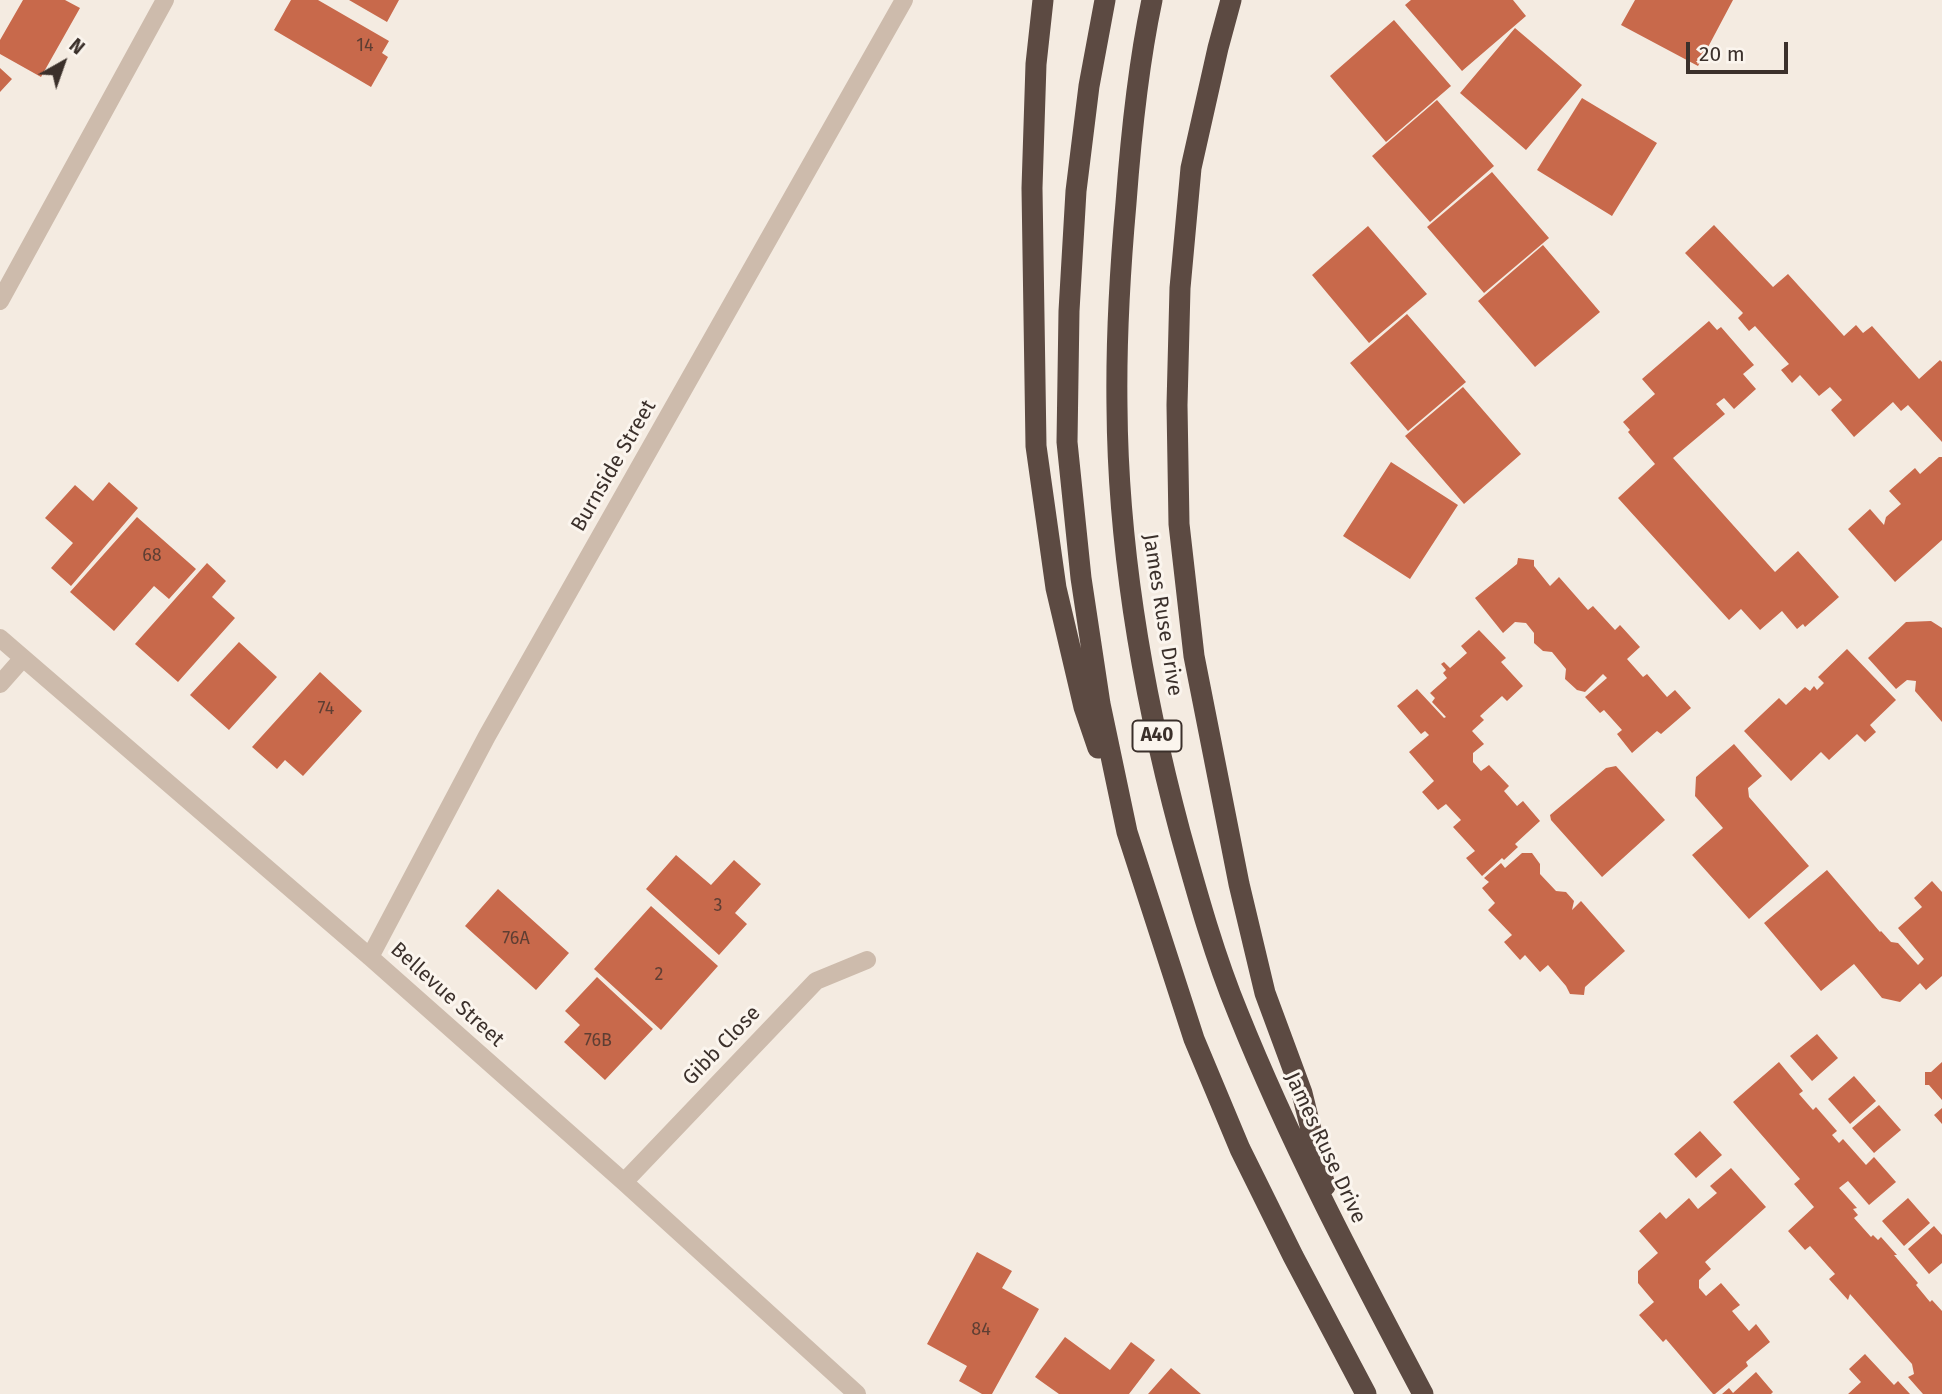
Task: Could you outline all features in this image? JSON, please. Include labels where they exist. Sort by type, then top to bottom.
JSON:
[{"type":"highway","points":[[1043,0],[1036,64],[1032,188],[1036,446],[1056,587],[1084,707],[1127,832]]},
{"type":"highway","name":"A40","points":[[1105,0],[1089,86],[1076,191],[1069,311],[1068,442],[1081,578],[1100,704],[1127,832],[1195,1039],[1240,1149],[1366,1394]]},
{"type":"highway","name":"James Ruse Drive","points":[[1152,0],[1130,151],[1120,274],[1117,408],[1124,535],[1142,659],[1164,772],[1197,895],[1237,1011],[1290,1136],[1336,1231],[1423,1394]]},
{"type":"highway","points":[[1231,0],[1191,168],[1180,288],[1177,405],[1179,524],[1194,656],[1238,884],[1265,993],[1302,1093],[1336,1231]]},
{"type":"street","points":[[0,301],[165,0]]},
{"type":"street","name":"Burnside Street","points":[[370,957],[487,736],[904,0]]},
{"type":"street","name":"Bellevue Street","points":[[0,638],[370,957],[624,1182],[857,1394]]},
{"type":"street","points":[[0,684],[23,658]]},
{"type":"street","name":"Gibb Close","points":[[624,1182],[816,981],[867,960]]},
{"type":"building","points":[[23,0],[65,0],[80,8],[41,77],[0,54],[0,40]]},
{"type":"building","points":[[291,0],[318,0],[389,41],[382,53],[388,57],[371,87],[274,30]]},
{"type":"building","points":[[349,0],[399,0],[387,22]]},
{"type":"building","points":[[1411,0],[1513,0],[1526,16],[1462,71],[1405,5]]},
{"type":"building","points":[[1635,0],[1733,0],[1698,66],[1621,25]]},
{"type":"building","points":[[1394,20],[1451,86],[1386,142],[1330,76]]},
{"type":"building","points":[[1515,28],[1582,85],[1526,150],[1460,93]]},
{"type":"building","points":[[0,68],[12,79],[0,92]]},
{"type":"building","points":[[1582,98],[1657,143],[1612,216],[1537,170]]},
{"type":"building","points":[[1437,100],[1494,166],[1430,222],[1372,156]]},
{"type":"building","points":[[1492,172],[1549,238],[1484,293],[1427,227]]},
{"type":"building","points":[[1714,225],[1773,287],[1788,274],[1844,336],[1856,325],[1863,333],[1872,326],[1919,379],[1940,360],[1942,442],[1908,405],[1901,411],[1893,402],[1854,437],[1831,410],[1842,400],[1830,387],[1819,396],[1800,375],[1792,383],[1781,370],[1789,364],[1755,326],[1749,331],[1738,318],[1743,313],[1685,253]]},
{"type":"building","points":[[1368,226],[1427,294],[1369,343],[1312,275]]},
{"type":"building","points":[[1543,245],[1600,312],[1535,367],[1478,301]]},
{"type":"building","points":[[1407,314],[1466,382],[1408,431],[1350,363]]},
{"type":"building","points":[[1709,321],[1717,330],[1721,327],[1754,365],[1743,374],[1756,389],[1734,409],[1724,398],[1716,404],[1725,414],[1673,458],[1775,572],[1798,551],[1839,597],[1805,627],[1803,624],[1797,629],[1782,611],[1760,630],[1741,609],[1729,620],[1618,498],[1655,464],[1623,422],[1655,394],[1642,379]]},
{"type":"building","points":[[1463,387],[1521,454],[1464,504],[1405,436]]},
{"type":"building","points":[[1942,457],[1942,540],[1895,582],[1848,529],[1870,509],[1884,525],[1886,517],[1901,504],[1889,491],[1915,468],[1920,474]]},
{"type":"building","points":[[1391,462],[1458,505],[1410,579],[1343,536]]},
{"type":"building","points":[[109,482],[138,508],[71,586],[51,568],[73,543],[45,518],[75,485],[93,501]]},
{"type":"building","points":[[137,517],[196,569],[169,599],[154,586],[114,631],[70,592]]},
{"type":"building","points":[[1518,558],[1534,560],[1534,566],[1550,586],[1559,577],[1588,610],[1593,606],[1615,630],[1620,625],[1640,647],[1627,659],[1643,677],[1647,674],[1667,697],[1675,690],[1691,708],[1661,734],[1657,731],[1632,753],[1617,734],[1622,730],[1604,710],[1600,713],[1585,697],[1607,678],[1603,674],[1585,692],[1577,690],[1565,679],[1566,669],[1552,652],[1543,651],[1534,643],[1534,633],[1526,623],[1515,622],[1503,633],[1475,598],[1517,564]]},
{"type":"building","points":[[207,563],[226,581],[212,597],[235,618],[178,682],[135,644]]},
{"type":"building","points":[[1931,621],[1942,628],[1942,722],[1915,691],[1916,681],[1907,680],[1896,689],[1868,658],[1906,622]]},
{"type":"building","points":[[1479,630],[1506,658],[1501,662],[1523,686],[1507,701],[1502,696],[1480,716],[1484,720],[1472,731],[1484,744],[1473,753],[1473,762],[1481,771],[1489,765],[1509,786],[1504,791],[1517,806],[1523,801],[1540,821],[1515,844],[1518,847],[1482,876],[1466,858],[1475,851],[1453,827],[1461,820],[1446,804],[1438,810],[1422,792],[1434,781],[1409,752],[1429,735],[1425,731],[1421,734],[1397,706],[1417,689],[1444,718],[1446,717],[1432,702],[1435,698],[1430,693],[1447,678],[1443,673],[1446,670],[1441,664],[1444,662],[1450,668],[1467,653],[1461,646]]},
{"type":"building","points":[[239,642],[277,677],[229,730],[190,695]]},
{"type":"building","points":[[1847,649],[1896,700],[1870,725],[1876,732],[1865,742],[1857,734],[1829,760],[1821,752],[1791,781],[1744,731],[1779,698],[1786,705],[1805,687],[1810,691],[1814,686],[1817,690],[1824,683],[1818,677]]},
{"type":"building","points":[[320,672],[362,711],[303,776],[285,760],[277,769],[252,747]]},
{"type":"building","points":[[1734,744],[1762,776],[1748,788],[1749,797],[1809,866],[1749,919],[1692,855],[1723,828],[1695,796],[1696,777]]},
{"type":"building","points":[[1616,766],[1665,820],[1602,877],[1551,820],[1550,815],[1606,768]]},
{"type":"building","points":[[1522,853],[1532,853],[1540,864],[1540,874],[1556,891],[1566,892],[1574,901],[1572,910],[1581,901],[1625,951],[1585,987],[1584,995],[1570,994],[1548,965],[1540,972],[1525,955],[1520,960],[1504,942],[1512,935],[1488,910],[1495,903],[1482,888],[1489,882],[1484,878],[1501,863],[1505,868]]},
{"type":"building","points":[[676,855],[711,885],[734,860],[761,884],[735,913],[747,924],[719,955],[646,889]]},
{"type":"building","points":[[1827,870],[1880,932],[1891,942],[1898,943],[1918,965],[1924,959],[1898,928],[1922,907],[1914,898],[1932,881],[1942,892],[1942,976],[1926,990],[1920,983],[1900,1002],[1882,998],[1854,964],[1821,991],[1764,923]]},
{"type":"building","points":[[498,889],[569,953],[536,990],[465,926]]},
{"type":"building","points":[[651,906],[718,966],[661,1030],[594,969]]},
{"type":"building","points":[[597,977],[653,1029],[605,1080],[564,1042],[580,1025],[565,1011]]},
{"type":"building","points":[[1817,1034],[1838,1058],[1812,1081],[1790,1056]]},
{"type":"building","points":[[1779,1062],[1803,1091],[1799,1094],[1813,1110],[1816,1107],[1837,1131],[1832,1135],[1839,1143],[1843,1139],[1866,1165],[1874,1157],[1896,1182],[1869,1205],[1848,1181],[1839,1188],[1857,1208],[1853,1209],[1858,1215],[1854,1218],[1871,1237],[1873,1235],[1878,1240],[1881,1237],[1930,1302],[1932,1300],[1942,1311],[1942,1394],[1923,1394],[1908,1377],[1914,1374],[1912,1364],[1850,1294],[1848,1300],[1829,1279],[1835,1274],[1810,1246],[1805,1250],[1788,1231],[1814,1207],[1794,1184],[1800,1179],[1733,1102]]},
{"type":"building","points":[[1942,1062],[1942,1100],[1929,1085],[1925,1085],[1925,1072],[1931,1072]]},
{"type":"building","points":[[1854,1076],[1876,1101],[1850,1124],[1828,1099]]},
{"type":"building","points":[[1879,1105],[1901,1130],[1874,1153],[1852,1128]]},
{"type":"building","points":[[1942,1108],[1942,1124],[1934,1115]]},
{"type":"building","points":[[1700,1131],[1722,1155],[1696,1178],[1674,1154]]},
{"type":"building","points":[[1731,1168],[1766,1207],[1705,1262],[1711,1269],[1699,1280],[1699,1288],[1706,1296],[1721,1283],[1740,1305],[1732,1311],[1749,1331],[1756,1324],[1770,1342],[1746,1362],[1748,1366],[1713,1394],[1666,1339],[1663,1342],[1639,1315],[1654,1302],[1638,1283],[1638,1271],[1658,1253],[1639,1231],[1660,1212],[1666,1219],[1689,1198],[1698,1209],[1717,1193],[1710,1186]]},
{"type":"building","points":[[1908,1198],[1930,1223],[1904,1246],[1882,1221]]},
{"type":"building","points":[[1934,1226],[1942,1235],[1942,1263],[1929,1274],[1908,1249]]},
{"type":"building","points":[[977,1252],[1012,1271],[1002,1288],[1039,1309],[992,1394],[982,1394],[959,1381],[967,1366],[927,1344]]},
{"type":"building","points":[[1065,1337],[1110,1370],[1131,1342],[1155,1360],[1129,1394],[1059,1394],[1035,1377]]},
{"type":"building","points":[[1865,1354],[1894,1385],[1898,1381],[1910,1394],[1848,1394],[1861,1382],[1849,1369]]},
{"type":"building","points":[[1171,1368],[1201,1394],[1148,1394]]},
{"type":"building","points":[[1756,1372],[1773,1392],[1771,1394],[1722,1394],[1729,1388],[1733,1393]]}]
